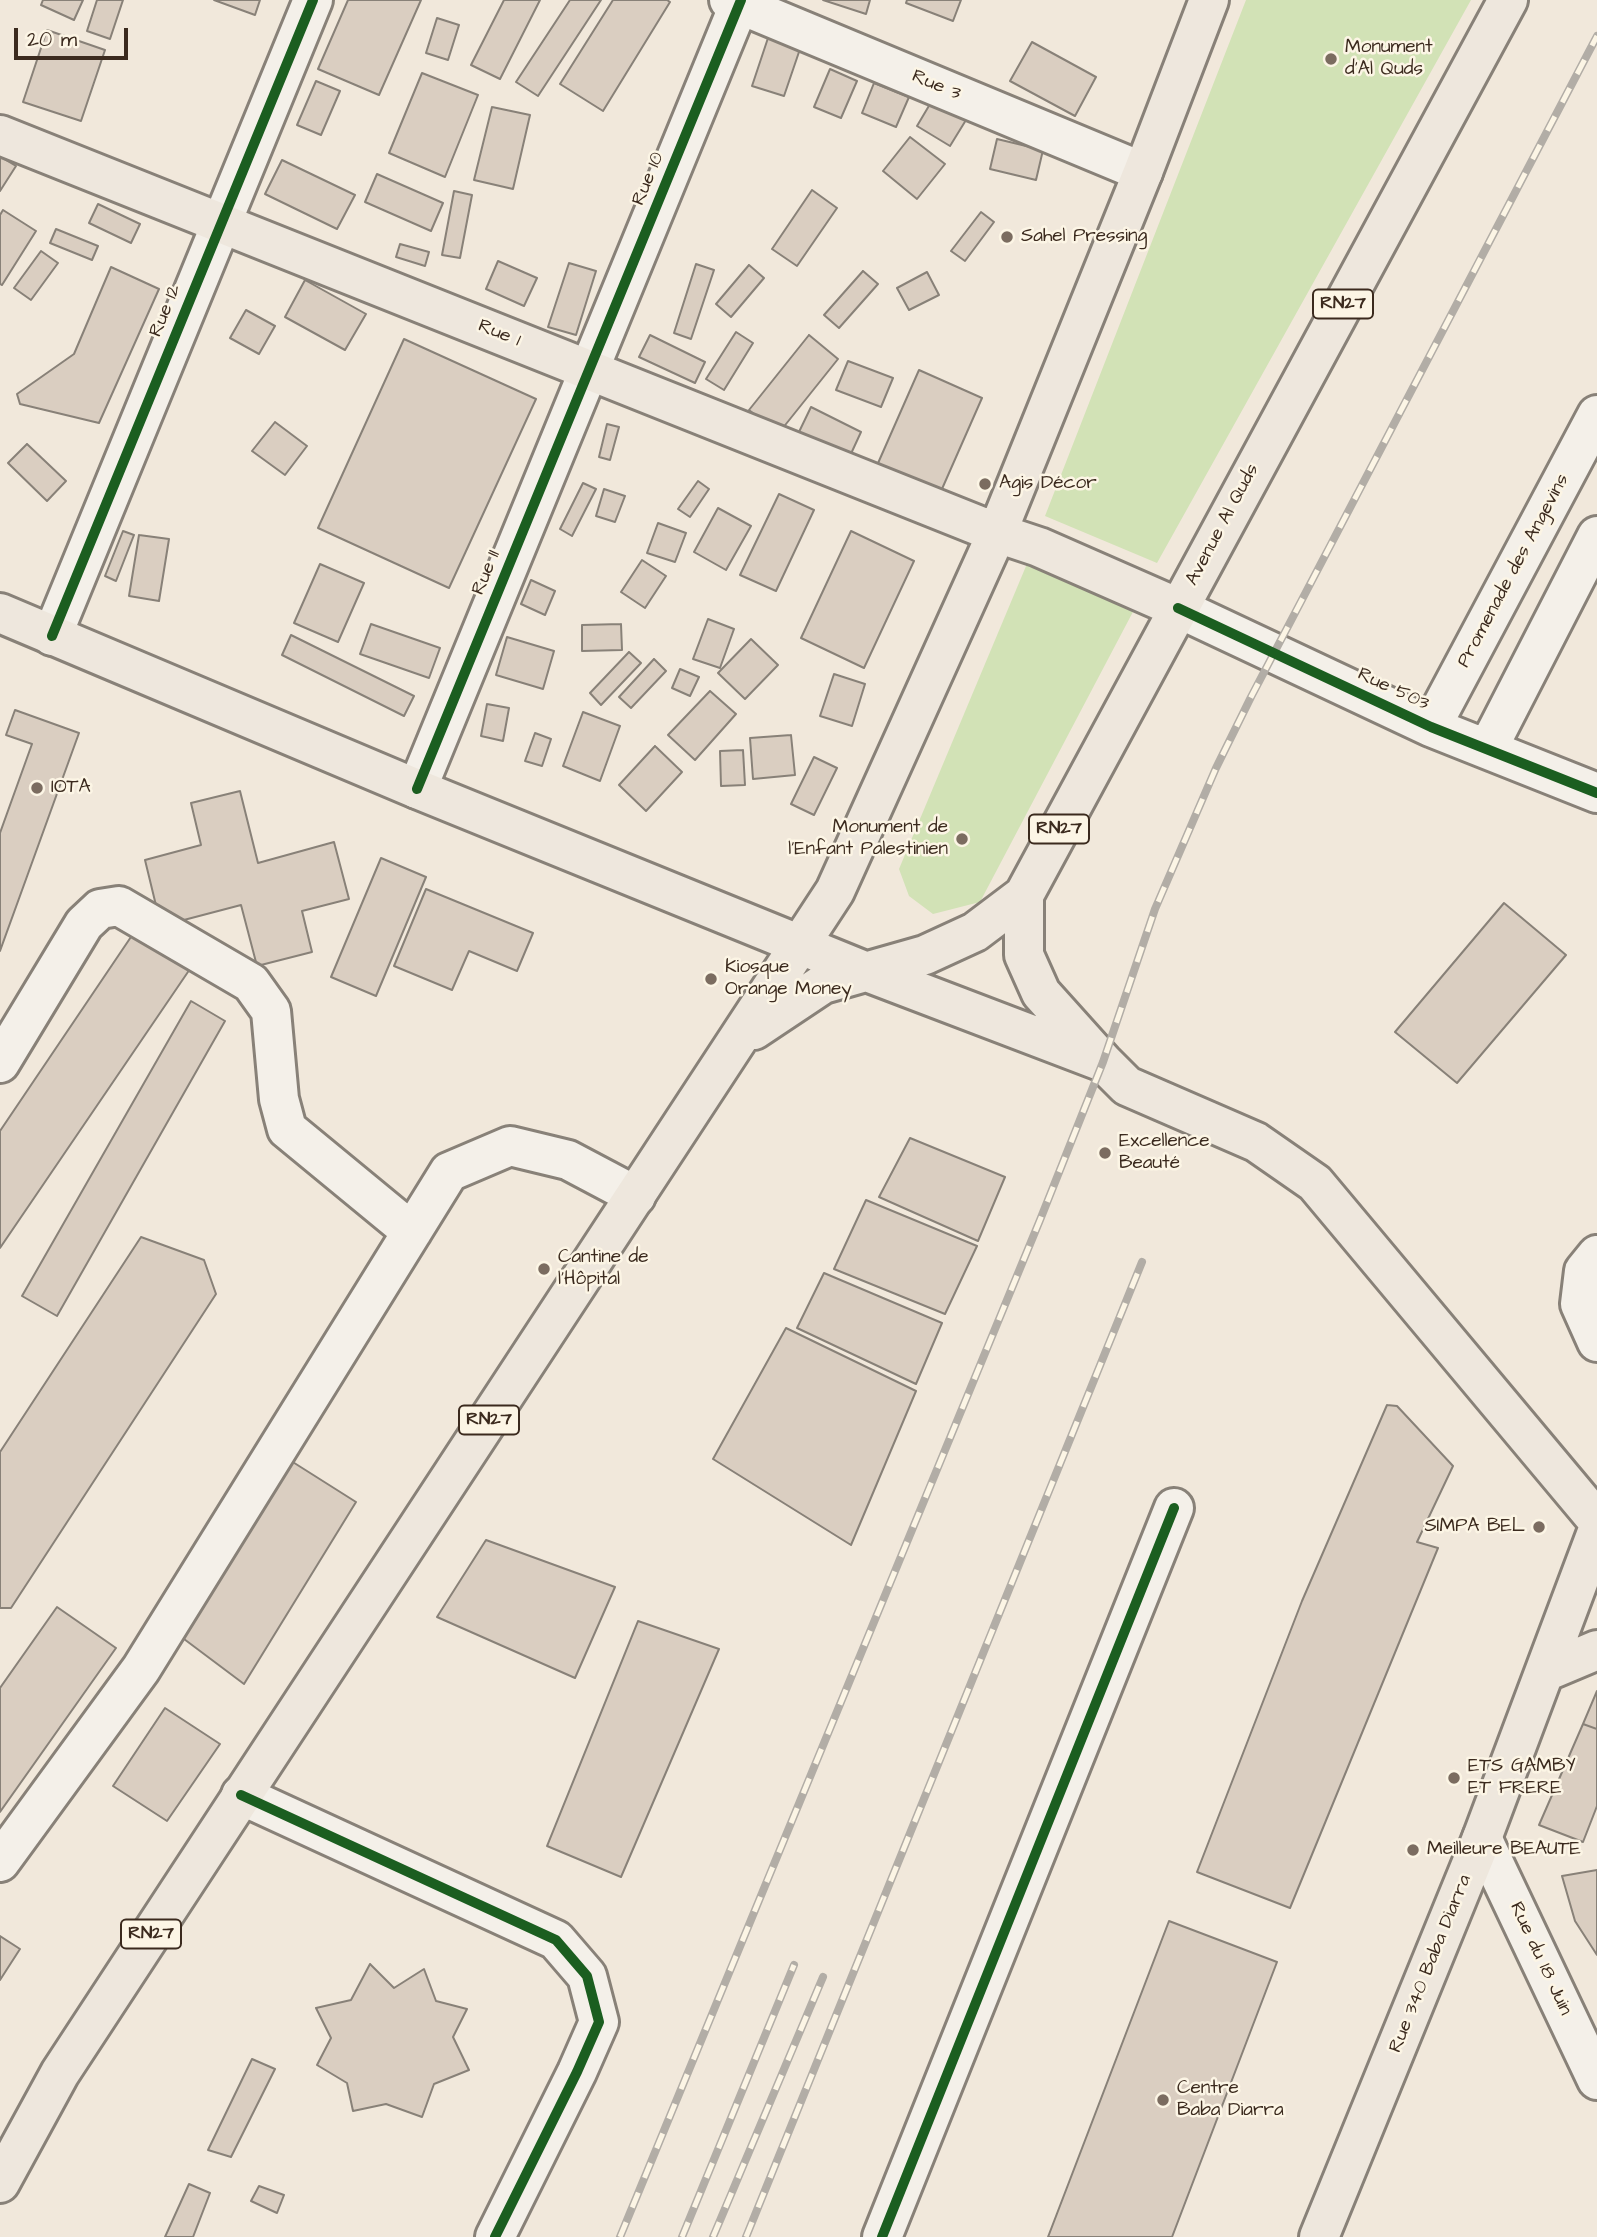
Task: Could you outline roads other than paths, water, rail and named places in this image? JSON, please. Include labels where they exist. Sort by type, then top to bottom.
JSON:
[{"type":"main road","name":"RN27","points":[[0,2183],[60,2073],[835,891],[997,533],[1143,172],[1209,0]]},
{"type":"main road","name":"Avenue Al Quds","points":[[735,1043],[823,984],[925,955],[975,932],[1024,895],[1508,0]]},
{"type":"main road","name":"Rue 1","points":[[0,135],[997,533]]},
{"type":"main road","name":"Rue 503","points":[[997,533],[1039,547],[1178,608]]},
{"type":"main road","points":[[0,613],[417,789],[867,972],[1103,1062]]},
{"type":"main road","points":[[1024,895],[1024,955],[1041,993],[1103,1062],[1127,1086],[1256,1142],[1315,1183],[1597,1520]]},
{"type":"main road","name":"Rue 340 Baba Diarra","points":[[1319,2237],[1482,1838],[1597,1532]]},
{"type":"main road","points":[[1545,1672],[1597,1650]]},
{"type":"street","name":"Rue 12","points":[[52,636],[313,0]]},
{"type":"street","name":"Rue 3","points":[[736,1],[1143,172]]},
{"type":"street","name":"Rue 10","points":[[590,371],[736,1]]},
{"type":"street","name":"Rue 11","points":[[417,789],[590,371]]},
{"type":"street","name":"Promenade des Angevins","points":[[1432,727],[1597,415]]},
{"type":"street","points":[[1488,748],[1597,536]]},
{"type":"street","name":"Rue 503","points":[[1178,608],[1432,727],[1597,793]]},
{"type":"street","points":[[0,1063],[84,924],[100,909],[119,906],[251,983],[271,1012],[279,1099],[287,1129],[412,1232]]},
{"type":"street","points":[[0,1863],[141,1668],[449,1172],[510,1146],[568,1160],[636,1196]]},
{"type":"street","points":[[1597,1255],[1584,1271],[1580,1304],[1597,1342]]},
{"type":"street","points":[[882,2237],[1174,1508]]},
{"type":"street","points":[[241,1795],[556,1940],[587,1976],[599,2022],[578,2072],[495,2237]]},
{"type":"street","name":"Rue du 18 Juin","points":[[1482,1838],[1597,2080]]},
{"type":"railway","points":[[620,2237],[1040,1220],[1103,1062],[1155,909],[1216,768],[1597,36]]},
{"type":"railway","points":[[746,2237],[1142,1262]]},
{"type":"railway","points":[[682,2237],[794,1965]]},
{"type":"railway","points":[[713,2237],[823,1977]]},
{"type":"place","name":"Monument d'Al Quds","points":[[1331,59]]},
{"type":"place","name":"Sahel Pressing","points":[[1007,237]]},
{"type":"place","name":"Agis Décor","points":[[985,484]]},
{"type":"place","name":"IOTA","points":[[37,788]]},
{"type":"place","name":"Monument de l'Enfant Palestinien","points":[[962,839]]},
{"type":"place","name":"Kiosque Orange Money","points":[[711,979]]},
{"type":"place","name":"Excellence Beauté","points":[[1105,1153]]},
{"type":"place","name":"Cantine de l'Hôpital","points":[[544,1269]]},
{"type":"place","name":"SIMPA BEL","points":[[1539,1527]]},
{"type":"place","name":"ETS GAMBY ET FRERE","points":[[1454,1778]]},
{"type":"place","name":"Meilleure BEAUTE","points":[[1413,1850]]},
{"type":"place","name":"Centre Baba Diarra","points":[[1163,2100]]}]
